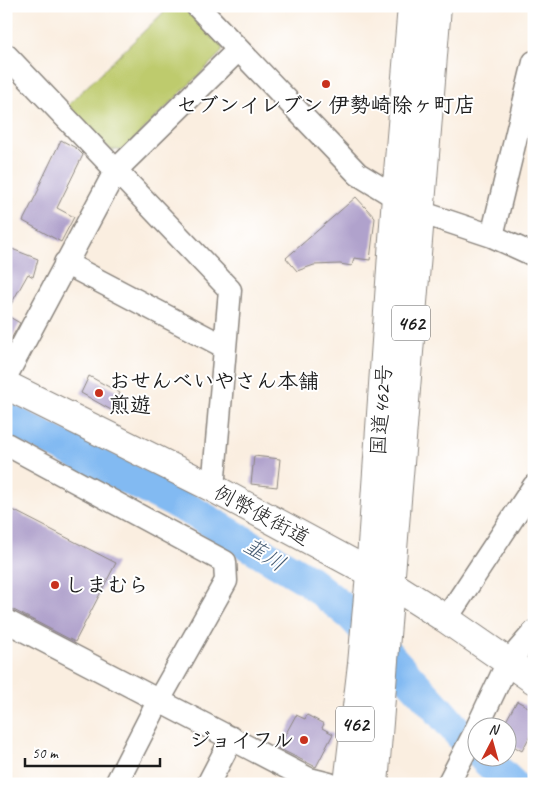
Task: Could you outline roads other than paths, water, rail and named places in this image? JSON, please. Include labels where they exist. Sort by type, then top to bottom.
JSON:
[{"type":"main road","name":"国道462号","points":[[348,784],[372,673],[385,639],[380,579],[396,196],[412,6]]},
{"type":"main road","name":"国道462号","points":[[374,784],[372,673],[366,616],[380,579],[420,212],[437,6]]},
{"type":"main road","name":"例幣使街道","points":[[6,385],[213,488],[380,579],[446,619],[534,680]]},
{"type":"street","points":[[197,6],[358,174],[420,212],[492,236],[534,255]]},
{"type":"street","points":[[6,376],[116,170],[238,50]]},
{"type":"street","points":[[6,55],[230,290],[213,488]]},
{"type":"street","points":[[492,236],[527,119],[534,62]]},
{"type":"street","points":[[66,263],[225,347]]},
{"type":"street","points":[[6,444],[225,562],[226,581],[159,700],[116,784]]},
{"type":"street","points":[[446,619],[534,486]]},
{"type":"street","points":[[6,621],[315,782]]},
{"type":"street","points":[[448,784],[508,662],[534,632]]},
{"type":"street","points":[[208,784],[232,738]]},
{"type":"waterway","name":"韮川","points":[[6,418],[192,511],[308,580],[351,615],[468,742]]},
{"type":"waterway","name":"韮川","points":[[495,768],[512,784]]},
{"type":"place","name":"セブンイレブン 伊勢崎除ヶ町店","points":[[326,84]]},
{"type":"place","name":"おせんベいやさん本舗 煎遊","points":[[99,393]]},
{"type":"place","name":"しまむら","points":[[55,585]]},
{"type":"place","name":"ジョイフル","points":[[304,740]]}]
